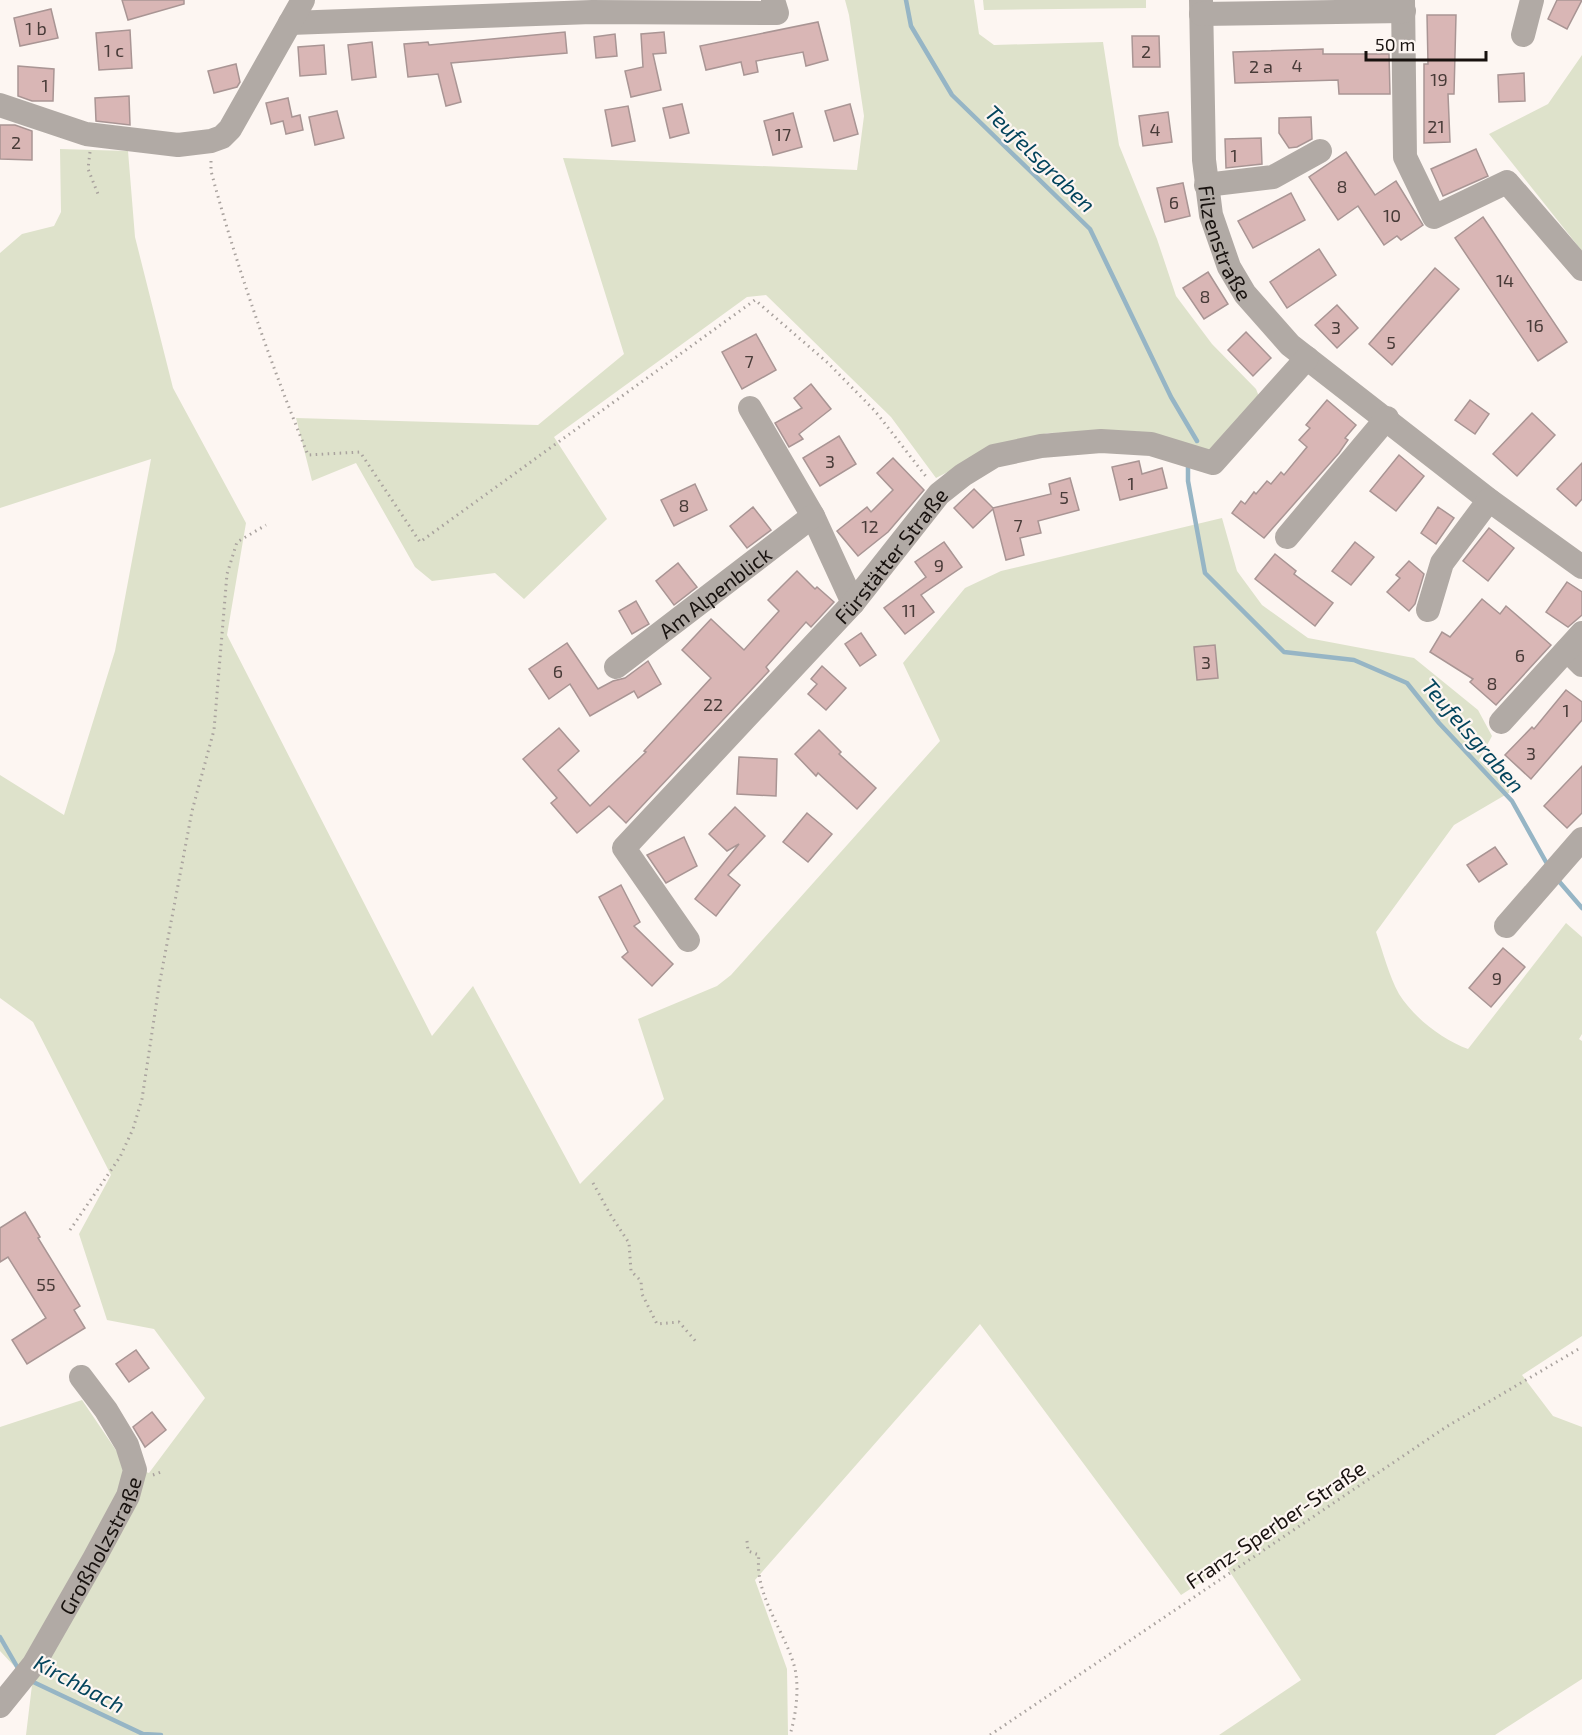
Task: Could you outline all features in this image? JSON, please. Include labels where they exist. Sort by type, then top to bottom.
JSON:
[{"type":"street","points":[[0,105],[92,136],[178,145],[211,141],[222,137],[230,129],[303,0]]},
{"type":"street","points":[[290,23],[591,6],[777,13],[773,0]]},
{"type":"street","points":[[1523,35],[1532,0]]},
{"type":"street","points":[[1201,7],[1404,5],[1405,157],[1434,217],[1507,182],[1582,269]]},
{"type":"street","name":"Filzenstraße","points":[[1201,7],[1206,185],[1211,215],[1229,267],[1245,294],[1269,324],[1306,358],[1387,418],[1489,500],[1582,567]]},
{"type":"street","points":[[1206,185],[1273,177],[1320,151]]},
{"type":"street","name":"Fürstätter Straße","points":[[688,940],[624,848],[854,603],[939,494],[994,456],[1041,447],[1101,441],[1151,444],[1213,463],[1306,358]]},
{"type":"street","points":[[750,408],[813,516],[854,603]]},
{"type":"street","points":[[1287,537],[1387,418]]},
{"type":"street","points":[[1428,610],[1442,562],[1489,500]]},
{"type":"street","name":"Am Alpenblick","points":[[616,667],[813,516]]},
{"type":"street","points":[[1501,722],[1577,649]]},
{"type":"street","points":[[1506,926],[1582,839]]},
{"type":"street","name":"Großholzstraße","points":[[2,1705],[34,1664],[128,1496],[135,1470],[127,1445],[106,1410],[81,1377]]},
{"type":"path","points":[[92,136],[88,169],[98,194]]},
{"type":"path","points":[[211,141],[211,171],[229,239],[286,401],[308,455],[360,452],[420,542],[755,300],[828,363],[874,411],[939,494]]},
{"type":"path","points":[[70,1230],[120,1157],[133,1130],[142,1099],[159,986],[192,811],[214,730],[227,574],[237,542],[266,525]]},
{"type":"path","points":[[594,1183],[629,1243],[632,1271],[641,1281],[642,1294],[657,1324],[679,1322],[698,1344]]},
{"type":"path","name":"Franz-Sperber-Straße","points":[[990,1735],[1446,1427],[1582,1347]]},
{"type":"path","points":[[747,1541],[748,1551],[759,1555],[759,1584],[795,1666],[796,1692],[790,1735]]},
{"type":"green space","points":[[845,0],[974,0],[979,34],[994,45],[1103,42],[1119,145],[1157,239],[1176,296],[1212,344],[1256,389],[1260,399],[1212,456],[1135,431],[1048,433],[1000,445],[936,478],[891,417],[766,295],[747,297],[554,437],[607,519],[524,599],[495,573],[432,581],[415,567],[356,463],[312,481],[296,418],[538,425],[624,354],[563,158],[857,170],[864,116]]},
{"type":"green space","points":[[983,0],[1146,0],[1146,8],[984,10]]},
{"type":"green space","points":[[1582,55],[1582,251],[1489,134],[1548,104]]},
{"type":"green space","points":[[60,149],[128,151],[135,237],[173,388],[246,523],[227,635],[432,1036],[473,986],[580,1184],[664,1099],[638,1019],[717,986],[731,975],[940,741],[903,663],[965,588],[1001,571],[1222,518],[1237,571],[1262,605],[1308,638],[1414,658],[1478,710],[1492,736],[1479,760],[1512,791],[1454,825],[1376,932],[1392,980],[1405,1003],[1430,1027],[1468,1049],[1566,923],[1582,937],[1582,1034],[1579,1039],[1582,1041],[1582,1336],[1522,1375],[1553,1416],[1582,1427],[1582,1679],[1495,1735],[1219,1735],[1301,1680],[1226,1566],[1181,1595],[980,1324],[755,1580],[787,1669],[788,1735],[26,1735],[32,1685],[0,1651],[0,1427],[82,1400],[126,1465],[149,1473],[205,1398],[154,1329],[107,1320],[79,1234],[111,1175],[33,1022],[0,998],[0,775],[64,815],[115,651],[151,459],[0,508],[0,253],[22,234],[54,226],[61,212]]},
{"type":"building","points":[[122,0],[184,0],[184,4],[128,20]]},
{"type":"building","points":[[1557,0],[1582,0],[1567,29],[1548,19]]},
{"type":"building","points":[[51,9],[58,38],[20,46],[14,18]]},
{"type":"building","points":[[1427,15],[1456,15],[1454,94],[1448,94],[1450,142],[1424,143],[1424,64],[1428,64]]},
{"type":"building","points":[[818,22],[828,60],[806,66],[803,52],[756,61],[758,72],[744,75],[741,62],[706,70],[700,46]]},
{"type":"building","points":[[130,30],[132,68],[99,70],[96,33]]},
{"type":"building","points":[[565,32],[567,53],[451,63],[461,102],[446,106],[438,74],[408,77],[404,44],[428,42],[429,45]]},
{"type":"building","points":[[664,32],[666,53],[653,54],[661,90],[631,97],[625,71],[643,67],[641,34]]},
{"type":"building","points":[[615,34],[617,56],[596,58],[594,37]]},
{"type":"building","points":[[1132,36],[1159,36],[1160,67],[1133,67]]},
{"type":"building","points":[[372,42],[376,77],[352,80],[348,45]]},
{"type":"building","points":[[324,45],[326,74],[300,76],[298,47]]},
{"type":"building","points":[[1323,49],[1323,54],[1389,54],[1390,94],[1339,94],[1338,80],[1235,83],[1233,52]]},
{"type":"building","points":[[236,64],[240,82],[237,87],[214,93],[208,71]]},
{"type":"building","points":[[18,66],[54,69],[53,101],[32,101],[18,96]]},
{"type":"building","points":[[1524,73],[1525,101],[1499,102],[1498,75]]},
{"type":"building","points":[[129,96],[130,125],[96,121],[95,98]]},
{"type":"building","points":[[288,98],[292,117],[300,115],[303,130],[286,134],[283,121],[271,124],[266,103]]},
{"type":"building","points":[[682,104],[689,133],[670,138],[663,108]]},
{"type":"building","points":[[850,104],[858,134],[834,141],[825,111]]},
{"type":"building","points":[[628,106],[635,141],[612,146],[605,110]]},
{"type":"building","points":[[337,111],[344,138],[315,145],[309,117]]},
{"type":"building","points":[[1168,112],[1172,142],[1143,146],[1139,116]]},
{"type":"building","points":[[793,113],[802,147],[773,155],[764,121]]},
{"type":"building","points":[[1311,117],[1312,139],[1297,147],[1289,148],[1279,133],[1279,118]]},
{"type":"building","points":[[0,125],[15,125],[32,131],[32,160],[0,159]]},
{"type":"building","points":[[1261,138],[1262,164],[1226,168],[1225,139]]},
{"type":"building","points":[[1476,149],[1488,176],[1443,196],[1431,169]]},
{"type":"building","points":[[1346,152],[1375,195],[1396,181],[1423,225],[1401,240],[1397,236],[1384,245],[1358,206],[1338,220],[1309,177]]},
{"type":"building","points":[[1183,183],[1190,216],[1165,222],[1157,188]]},
{"type":"building","points":[[1291,193],[1305,220],[1253,248],[1238,221]]},
{"type":"building","points":[[1483,217],[1567,342],[1538,361],[1455,238]]},
{"type":"building","points":[[1319,249],[1336,275],[1287,308],[1270,282]]},
{"type":"building","points":[[1435,268],[1459,289],[1392,365],[1369,344]]},
{"type":"building","points":[[1208,272],[1228,304],[1204,319],[1183,288]]},
{"type":"building","points":[[1337,305],[1358,328],[1337,348],[1315,325]]},
{"type":"building","points":[[1246,332],[1271,358],[1253,376],[1228,350]]},
{"type":"building","points":[[756,334],[776,370],[742,389],[722,352]]},
{"type":"building","points":[[811,384],[831,409],[799,434],[803,439],[789,447],[775,423],[802,408],[794,398]]},
{"type":"building","points":[[1327,400],[1356,425],[1345,438],[1348,440],[1339,453],[1264,538],[1232,513],[1241,501],[1245,504],[1267,481],[1271,484],[1281,472],[1284,475],[1307,447],[1299,440],[1310,428],[1306,425]]},
{"type":"building","points":[[1470,400],[1489,414],[1475,434],[1455,420]]},
{"type":"building","points":[[1532,413],[1555,435],[1517,476],[1493,454]]},
{"type":"building","points":[[839,436],[856,464],[820,486],[803,458]]},
{"type":"building","points":[[1399,455],[1424,476],[1396,511],[1370,491]]},
{"type":"building","points":[[893,458],[924,490],[888,532],[858,556],[837,531],[867,507],[871,512],[893,490],[877,473]]},
{"type":"building","points":[[1139,461],[1142,474],[1162,468],[1167,488],[1120,500],[1112,467]]},
{"type":"building","points":[[1582,463],[1582,499],[1576,506],[1557,489]]},
{"type":"building","points":[[1070,478],[1079,510],[1038,521],[1041,533],[1020,538],[1024,555],[1006,560],[993,509],[973,528],[954,508],[974,489],[993,508],[1051,494],[1049,484]]},
{"type":"building","points":[[695,484],[707,510],[674,526],[661,500]]},
{"type":"building","points":[[753,507],[771,530],[747,548],[730,526]]},
{"type":"building","points":[[1438,507],[1454,518],[1436,544],[1421,533]]},
{"type":"building","points":[[1489,528],[1514,548],[1488,581],[1463,561]]},
{"type":"building","points":[[944,542],[962,567],[921,595],[934,612],[905,634],[884,608],[926,577],[915,562]]},
{"type":"building","points":[[1355,542],[1374,557],[1351,585],[1332,571]]},
{"type":"building","points":[[1275,554],[1296,571],[1294,574],[1333,603],[1315,626],[1255,579]]},
{"type":"building","points":[[1409,561],[1424,574],[1415,604],[1409,611],[1387,592],[1400,578],[1396,575]]},
{"type":"building","points":[[678,563],[697,587],[674,605],[656,581]]},
{"type":"building","points":[[797,571],[815,589],[817,587],[834,602],[811,627],[806,622],[766,667],[769,671],[626,823],[609,806],[577,833],[551,803],[557,798],[523,759],[559,728],[579,751],[558,770],[590,806],[646,752],[644,751],[711,678],[682,650],[711,619],[744,650],[779,611],[768,600]]},
{"type":"building","points":[[1567,582],[1582,592],[1582,615],[1568,627],[1546,612]]},
{"type":"building","points":[[1482,599],[1500,614],[1506,606],[1551,645],[1496,705],[1470,682],[1473,679],[1430,652],[1442,632],[1450,637]]},
{"type":"building","points":[[636,601],[649,624],[632,634],[619,611]]},
{"type":"building","points":[[861,633],[876,655],[860,666],[845,644]]},
{"type":"building","points":[[567,643],[598,689],[625,678],[648,661],[661,684],[638,698],[634,691],[590,716],[570,684],[549,699],[529,669]]},
{"type":"building","points":[[1215,645],[1218,678],[1197,680],[1194,647]]},
{"type":"building","points":[[822,666],[846,688],[826,710],[808,694],[817,684],[811,679]]},
{"type":"building","points":[[1566,690],[1582,702],[1582,720],[1531,779],[1505,755],[1532,727],[1534,729]]},
{"type":"building","points":[[819,730],[841,752],[839,754],[876,788],[857,809],[818,773],[816,776],[795,754]]},
{"type":"building","points":[[739,757],[777,759],[776,796],[737,794]]},
{"type":"building","points":[[1582,766],[1582,813],[1567,828],[1544,806]]},
{"type":"building","points":[[735,807],[765,836],[728,875],[740,885],[716,916],[695,899],[739,844],[727,851],[709,834]]},
{"type":"building","points":[[807,813],[832,834],[808,862],[783,842]]},
{"type":"building","points":[[684,837],[697,866],[666,883],[647,855]]},
{"type":"building","points":[[1495,847],[1507,864],[1479,882],[1467,865]]},
{"type":"building","points":[[621,885],[640,922],[634,926],[673,964],[652,986],[622,957],[628,952],[599,897]]},
{"type":"building","points":[[1503,948],[1525,967],[1491,1007],[1469,988]]},
{"type":"building","points":[[25,1212],[40,1237],[38,1238],[80,1306],[74,1310],[85,1328],[27,1364],[12,1340],[46,1318],[8,1257],[0,1262],[0,1228]]},
{"type":"building","points":[[136,1350],[149,1368],[129,1382],[116,1364]]},
{"type":"building","points":[[152,1412],[166,1430],[145,1447],[133,1427]]},
{"type":"waterway","name":"Teufelsgraben","points":[[906,0],[911,26],[952,95],[1090,229],[1171,397],[1197,441]]},
{"type":"waterway","name":"Teufelsgraben","points":[[1188,465],[1188,481],[1205,573],[1284,652],[1354,660],[1407,683],[1439,723],[1512,801],[1546,862]]},
{"type":"waterway","name":"Teufelsgraben","points":[[1557,879],[1582,908]]},
{"type":"waterway","name":"Kirchbach","points":[[0,1637],[19,1670]]},
{"type":"waterway","name":"Kirchbach","points":[[29,1680],[143,1734],[161,1735]]}]
